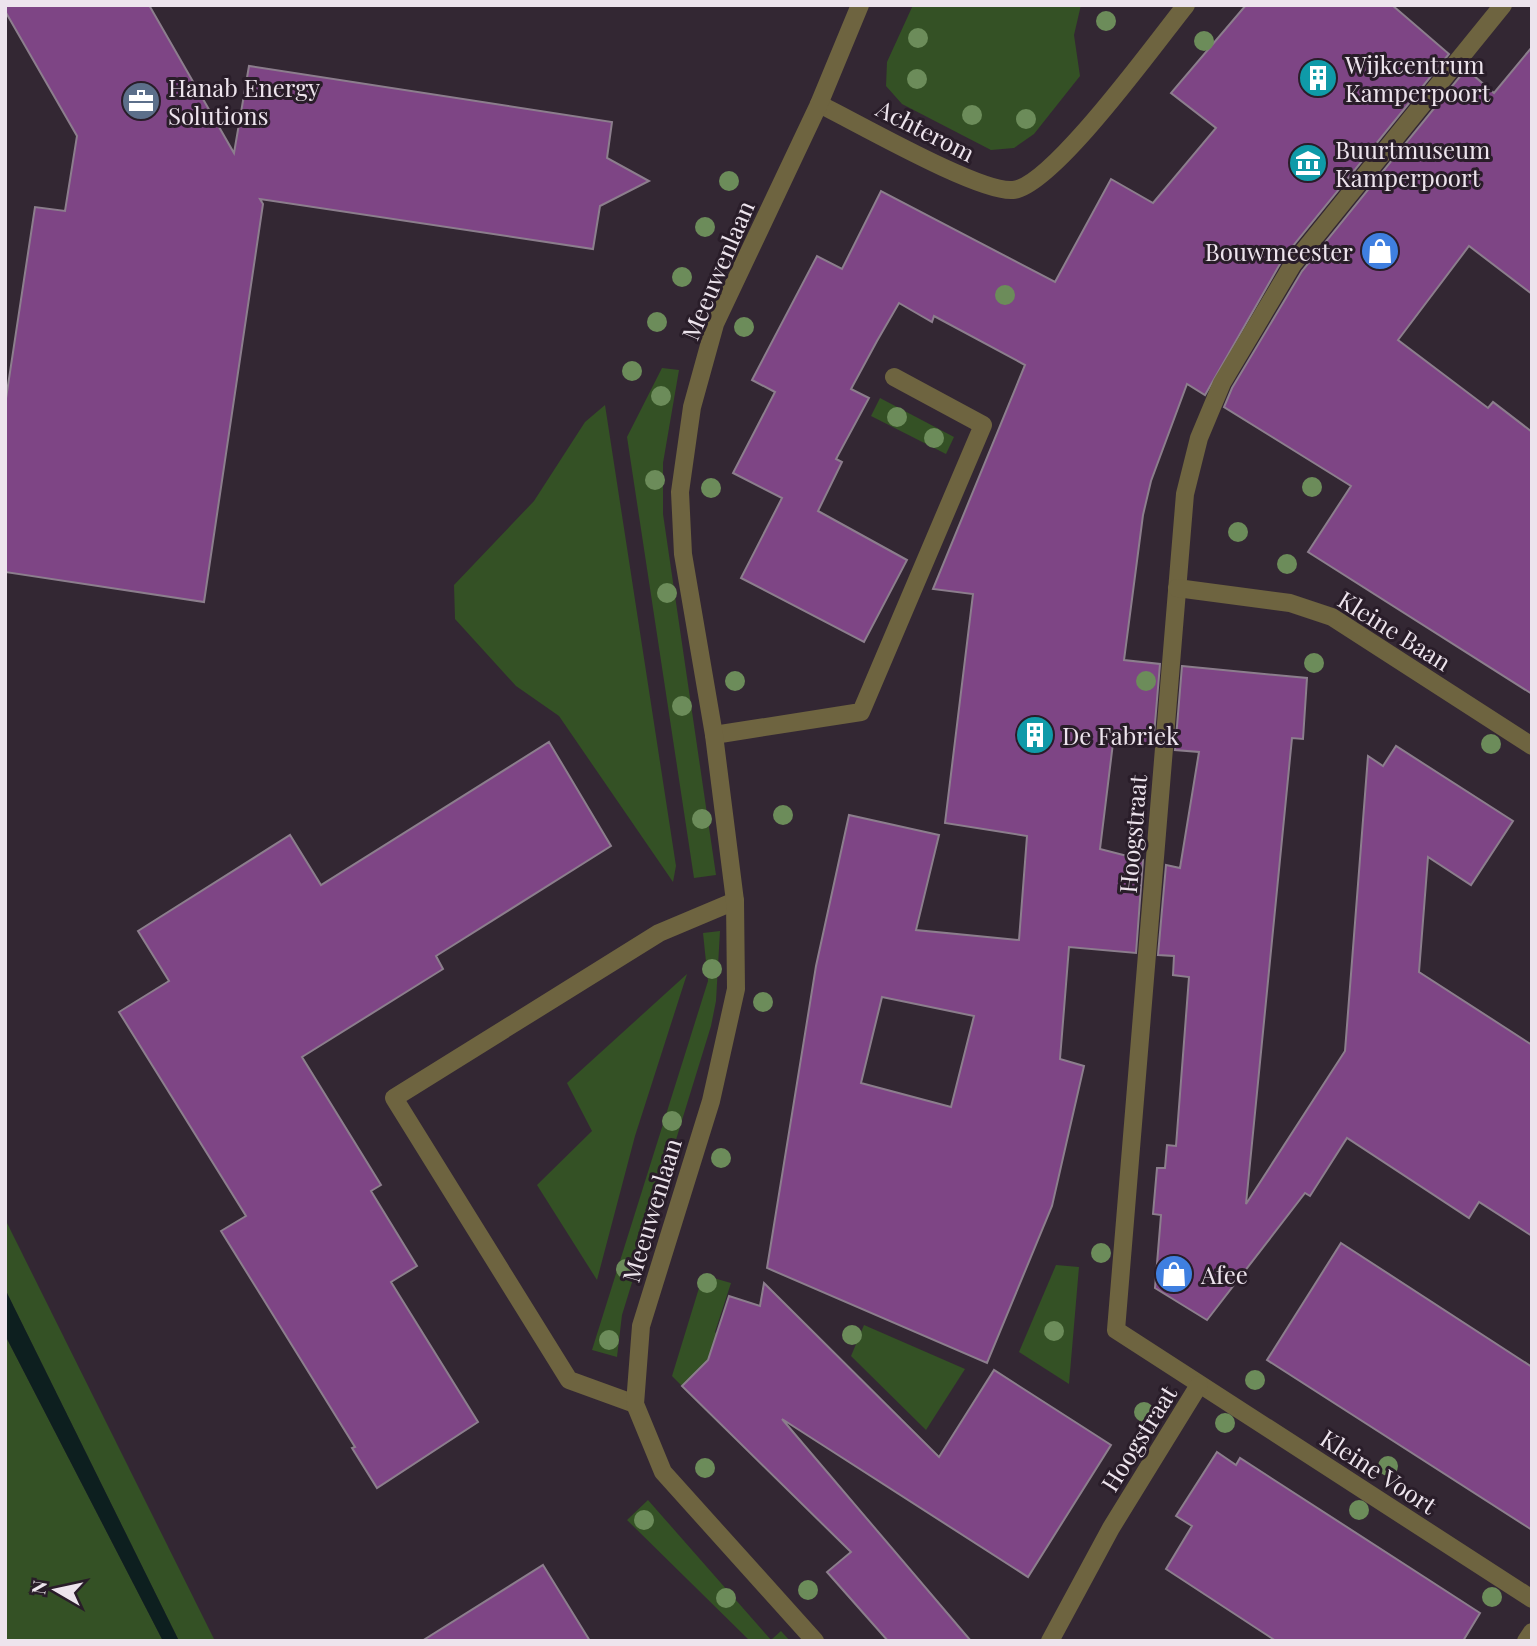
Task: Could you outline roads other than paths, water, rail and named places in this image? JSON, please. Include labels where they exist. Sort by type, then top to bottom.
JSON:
[{"type":"street","name":"Meeuwenlaan","points":[[816,1641],[663,1472],[635,1404],[641,1326],[711,1101],[736,989],[735,901],[715,735],[683,554],[680,492],[692,407],[715,324],[819,104],[860,5]]},
{"type":"street","name":"Achterom","points":[[819,104],[981,185],[1014,190],[1041,178],[1070,148],[1186,5]]},
{"type":"street","name":"Hoogstraat","points":[[1050,1641],[1111,1528],[1199,1385],[1116,1330],[1185,494],[1199,438],[1222,383],[1293,264],[1503,5]]},
{"type":"street","points":[[715,735],[861,712],[983,425],[894,377]]},
{"type":"street","name":"Kleine Baan","points":[[1177,588],[1290,603],[1332,617],[1532,746]]},
{"type":"street","points":[[635,1404],[569,1380],[394,1097],[659,933],[735,901]]},
{"type":"street","name":"Kleine Voort","points":[[1199,1385],[1532,1599]]},
{"type":"street","points":[[1527,1641],[1532,1632]]},
{"type":"place","name":"Wijkcentrum Kamperpoort","points":[[1318,78]]},
{"type":"place","name":"Hanab Energy Solutions","points":[[141,101]]},
{"type":"place","name":"Buurtmuseum Kamperpoort","points":[[1308,163]]},
{"type":"place","name":"Bouwmeester","points":[[1380,251]]},
{"type":"place","name":"De Fabriek","points":[[1035,735]]},
{"type":"place","name":"Afee","points":[[1174,1274]]}]
